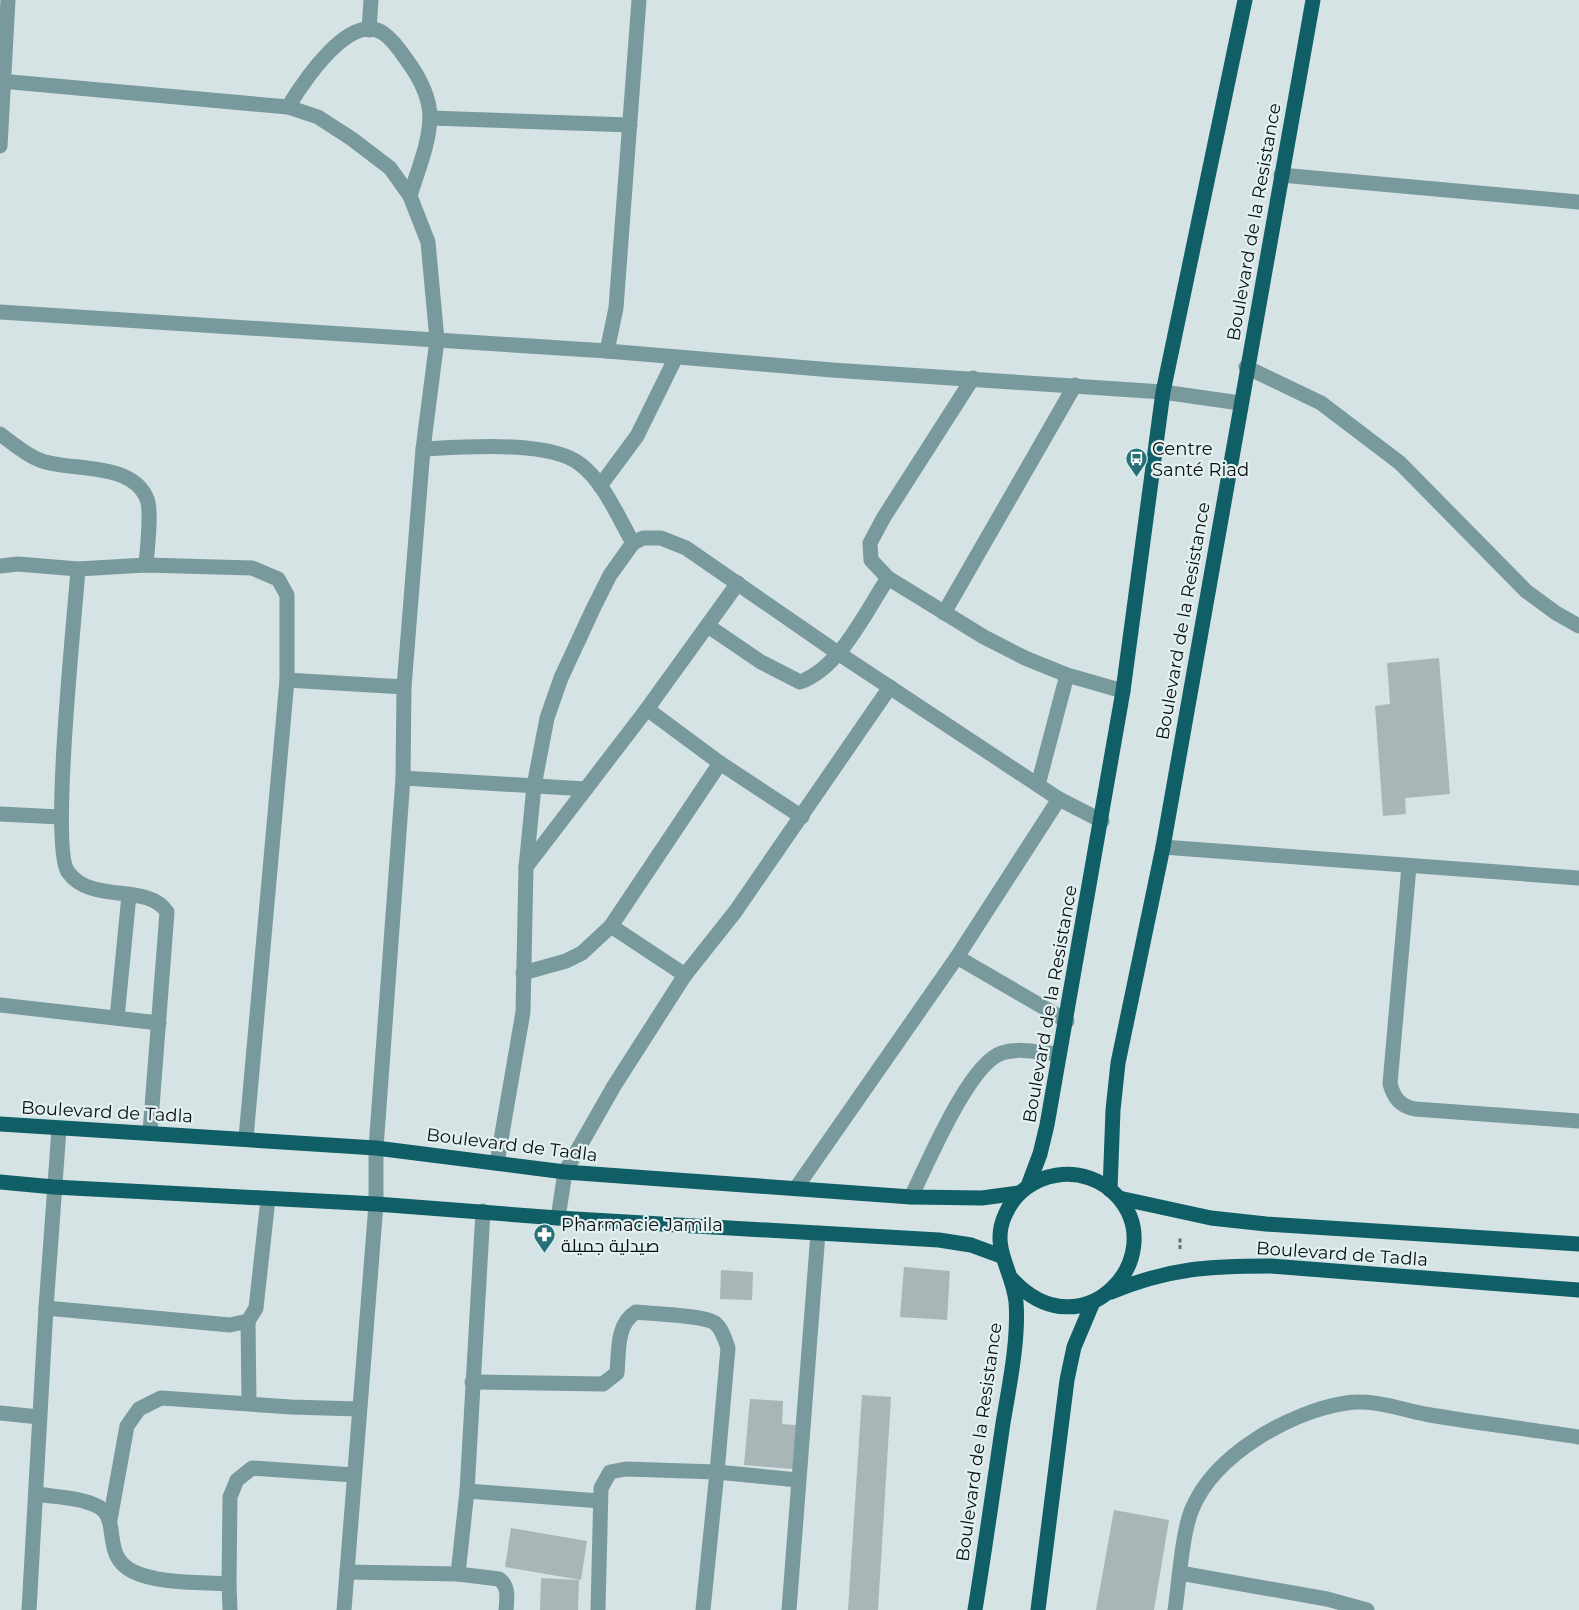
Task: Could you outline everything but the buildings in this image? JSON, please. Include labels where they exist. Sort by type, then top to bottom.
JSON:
[{"type":"main road","name":"Boulevard de la Resistance","points":[[1245,0],[1163,392],[1123,692],[1067,1021],[1059,1054],[1047,1125],[1040,1154],[1024,1189],[1004,1216],[999,1242],[1001,1256],[1012,1279],[1025,1294],[1043,1303],[1063,1307],[1093,1302],[1107,1294],[1124,1273],[1133,1248],[1133,1231],[1128,1214],[1115,1194],[1113,1110],[1118,1063],[1163,847],[1246,367],[1313,0]]},
{"type":"main road","name":"Boulevard de Tadla","points":[[0,1124],[58,1129],[246,1138],[376,1148],[565,1172],[911,1197],[982,1198],[1024,1189]]},
{"type":"main road","points":[[1024,1189],[1041,1179],[1070,1174],[1084,1176],[1115,1194]]},
{"type":"main road","points":[[0,1182],[54,1187],[376,1204],[558,1218],[939,1240],[970,1245],[1001,1256]]},
{"type":"main road","name":"Boulevard de Tadla","points":[[1115,1194],[1181,1212],[1266,1224],[1579,1244]]},
{"type":"main road","name":"Boulevard de Tadla","points":[[1107,1294],[1135,1282],[1179,1270],[1222,1266],[1271,1266],[1579,1290]]},
{"type":"main road","name":"Boulevard de la Resistance","points":[[975,1610],[1011,1372],[1016,1303],[1012,1279]]},
{"type":"main road","points":[[1038,1610],[1067,1380],[1074,1347],[1093,1302]]},
{"type":"street","points":[[0,146],[2,82],[8,0]]},
{"type":"street","points":[[369,30],[371,0]]},
{"type":"street","points":[[607,350],[616,308],[639,0]]},
{"type":"street","points":[[288,107],[301,85],[332,49],[350,35],[369,30],[383,32],[414,70],[425,93],[430,118],[425,147],[410,196]]},
{"type":"street","points":[[2,82],[288,107],[318,117],[352,139],[390,168],[410,196],[428,242],[437,340],[423,448],[404,687],[403,778],[376,1148],[376,1204],[344,1610]]},
{"type":"street","points":[[430,118],[630,125]]},
{"type":"street","points":[[1281,175],[1579,202]]},
{"type":"street","points":[[0,312],[607,350],[832,370],[1163,392],[1240,403]]},
{"type":"street","points":[[600,486],[638,436],[676,357]]},
{"type":"street","points":[[1246,367],[1321,403],[1400,463],[1526,591],[1556,613],[1579,626]]},
{"type":"street","points":[[973,378],[884,517],[870,543],[868,552],[871,560],[888,578],[944,613],[1017,654],[1067,675],[1123,692]]},
{"type":"street","points":[[944,613],[1075,385]]},
{"type":"street","points":[[0,434],[24,451],[48,463],[111,471],[134,482],[147,499],[146,565]]},
{"type":"street","points":[[423,448],[482,446],[566,454],[582,465],[600,486],[633,543]]},
{"type":"street","points":[[497,1163],[519,1046],[523,1012],[526,867],[534,786],[547,718],[561,678],[610,575],[633,543],[643,538],[660,538],[686,548],[838,653],[1059,799],[1102,821]]},
{"type":"street","points":[[0,566],[18,564],[78,569],[146,565],[252,568],[278,579],[287,595],[286,680],[246,1138]]},
{"type":"street","points":[[78,569],[60,817],[63,864],[69,874],[93,890],[154,901],[162,904],[168,912],[150,1133]]},
{"type":"street","points":[[708,626],[761,662],[800,682],[823,670],[838,653],[888,578]]},
{"type":"street","points":[[526,867],[647,709],[738,583]]},
{"type":"street","points":[[1038,785],[1067,675]]},
{"type":"street","points":[[286,680],[404,687]]},
{"type":"street","points":[[558,1218],[565,1172],[614,1086],[685,975],[735,912],[890,687]]},
{"type":"street","points":[[647,709],[720,763],[802,817]]},
{"type":"street","points":[[523,974],[566,961],[582,953],[611,926],[720,763]]},
{"type":"street","points":[[403,778],[586,789]]},
{"type":"street","points":[[796,1188],[957,957],[1059,799]]},
{"type":"street","points":[[0,814],[60,817]]},
{"type":"street","points":[[1163,847],[1579,878]]},
{"type":"street","points":[[1409,866],[1390,1084],[1395,1098],[1401,1104],[1415,1109],[1579,1121]]},
{"type":"street","points":[[117,1018],[129,895]]},
{"type":"street","points":[[611,926],[685,975]]},
{"type":"street","points":[[957,957],[1067,1021]]},
{"type":"street","points":[[0,1005],[158,1022]]},
{"type":"street","points":[[911,1197],[958,1103],[981,1068],[1001,1053],[1015,1050],[1059,1054]]},
{"type":"street","points":[[29,1610],[39,1417],[58,1129]]},
{"type":"street","points":[[249,1402],[248,1321],[256,1308],[268,1199]]},
{"type":"street","points":[[458,1574],[467,1491],[483,1211]]},
{"type":"street","points":[[789,1610],[818,1233]]},
{"type":"street","points":[[46,1308],[230,1325],[248,1321]]},
{"type":"street","points":[[472,1382],[604,1384],[617,1373],[622,1325],[628,1317],[636,1312],[703,1319],[715,1324],[724,1335],[728,1348],[702,1610]]},
{"type":"street","points":[[230,1584],[147,1576],[130,1571],[112,1549],[110,1520],[127,1426],[139,1409],[161,1398],[249,1402],[290,1407],[359,1409]]},
{"type":"street","points":[[1175,1610],[1192,1510],[1215,1475],[1257,1437],[1314,1412],[1347,1403],[1380,1404],[1424,1414],[1579,1437]]},
{"type":"street","points":[[0,1413],[39,1417]]},
{"type":"street","points":[[230,1610],[230,1497],[237,1480],[252,1468],[354,1476]]},
{"type":"street","points":[[598,1610],[601,1488],[610,1472],[618,1470],[716,1472],[798,1480]]},
{"type":"street","points":[[467,1491],[600,1501]]},
{"type":"street","points":[[36,1494],[86,1502],[100,1508],[110,1520]]},
{"type":"street","points":[[348,1572],[458,1574],[493,1578],[504,1583],[506,1610]]},
{"type":"street","points":[[1180,1573],[1328,1599],[1367,1610]]},
{"type":"path","points":[[1179,1270],[1181,1212]]},
{"type":"place","name":"Centre Santé Riad","points":[[1136,478]]},
{"type":"place","name":"Pharmacie Jamila صيدلية جميلة","points":[[545,1254]]}]
